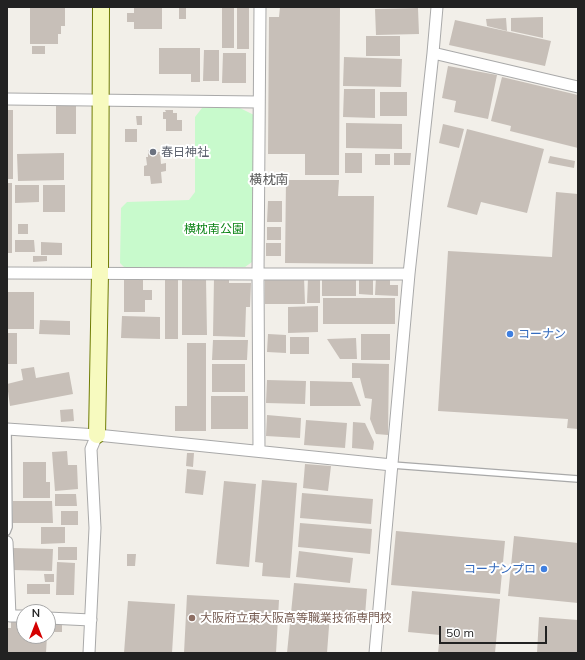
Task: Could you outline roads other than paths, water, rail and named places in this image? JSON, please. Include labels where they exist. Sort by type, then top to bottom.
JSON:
[{"type":"street","points":[[89,653],[95,528],[91,449],[97,435],[100,273],[101,7]]},
{"type":"street","points":[[259,451],[258,102],[260,7]]},
{"type":"street","points":[[375,653],[409,274],[437,7]]},
{"type":"street","points":[[433,53],[578,88]]},
{"type":"street","points":[[7,99],[258,102]]},
{"type":"street","points":[[7,272],[409,274]]},
{"type":"street","points":[[7,429],[97,435],[392,465]]},
{"type":"street","points":[[7,542],[10,616],[16,616]]},
{"type":"street","points":[[56,618],[91,620]]},
{"type":"lane","points":[[7,429],[9,527],[7,532]]},
{"type":"lane","points":[[392,465],[578,479]]},
{"type":"place","name":"春日神社","points":[[153,152]]},
{"type":"place","name":"コーナン","points":[[510,334]]},
{"type":"place","name":"コーナンプロ","points":[[544,569]]},
{"type":"place","name":"大阪府立東大阪高等職業技術専門校","points":[[192,618]]},
{"type":"district","name":"横枕南","points":[[269,180]]},
{"type":"park label","name":"横枕南公園","points":[[214,229]]}]
